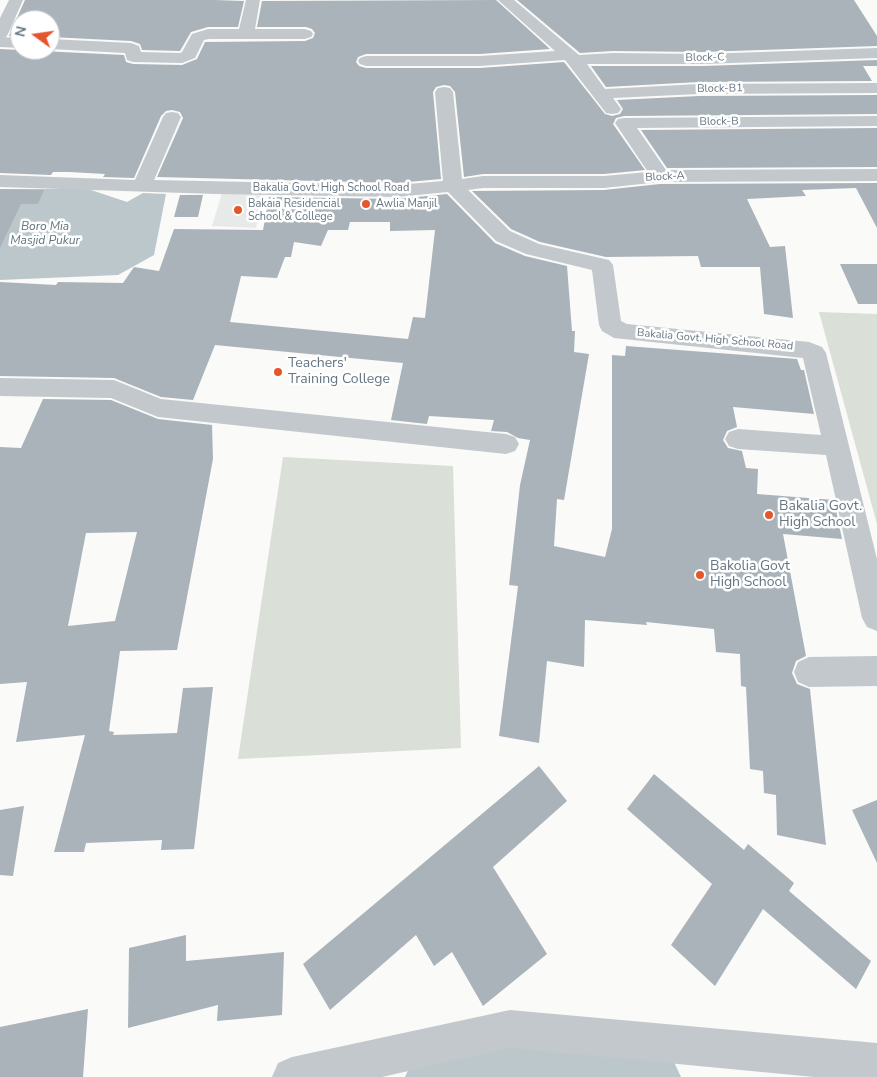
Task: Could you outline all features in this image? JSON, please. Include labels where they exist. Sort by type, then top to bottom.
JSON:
[{"type":"street","points":[[0,34],[16,0]]},
{"type":"street","points":[[246,34],[253,0]]},
{"type":"street","points":[[505,0],[572,58],[624,123],[660,176]]},
{"type":"street","points":[[60,45],[132,49],[132,57],[135,58],[182,58],[189,55],[198,37],[203,35],[304,34]]},
{"type":"street","name":"Block-C","points":[[366,61],[480,61],[572,58],[703,59],[877,53]]},
{"type":"street","name":"Block-B1","points":[[600,94],[699,89],[877,88]]},
{"type":"street","points":[[444,92],[453,186]]},
{"type":"street","points":[[143,184],[172,117]]},
{"type":"street","name":"Block-B","points":[[624,123],[877,121]]},
{"type":"street","name":"Block-A","points":[[453,186],[483,182],[604,182],[660,176],[877,175]]},
{"type":"street","name":"Bakalia Govt. High School Road","points":[[0,181],[143,184],[216,188],[397,191],[453,186],[503,236],[533,249],[602,265],[610,325],[622,332],[800,348],[814,353],[877,618]]},
{"type":"street","points":[[0,387],[114,389],[158,408],[506,444]]},
{"type":"street","points":[[738,439],[836,446]]},
{"type":"street","points":[[809,672],[877,671]]},
{"type":"street","points":[[292,1077],[510,1029],[877,1063]]},
{"type":"shaded area","name":"Bakaia Residencial School & College","points":[[222,193],[264,193],[256,228],[212,226]]},
{"type":"shaded area","points":[[819,312],[877,314],[877,524]]},
{"type":"shaded area","points":[[283,457],[453,466],[461,748],[238,759]]},
{"type":"water","name":"Boro Mia Masjid Pukur","points":[[0,189],[88,189],[127,202],[143,193],[166,194],[154,255],[118,275],[0,280]]},
{"type":"building","points":[[25,0],[244,1],[238,27],[208,27],[191,32],[180,51],[142,50],[140,44],[131,41],[60,37],[60,10],[21,10]]},
{"type":"building","points":[[496,0],[550,49],[480,54],[366,54],[358,57],[356,62],[359,66],[366,68],[480,68],[564,62],[605,114],[612,116],[620,114],[623,109],[617,100],[699,96],[877,95],[877,114],[624,116],[616,118],[613,124],[645,170],[604,174],[483,174],[464,177],[455,92],[450,86],[444,85],[436,87],[433,92],[441,179],[397,183],[157,177],[183,118],[180,112],[172,110],[166,111],[161,116],[134,178],[103,177],[105,174],[69,172],[53,172],[51,175],[0,173],[0,49],[10,49],[10,60],[60,60],[60,52],[124,55],[126,62],[133,64],[182,65],[197,59],[205,42],[305,41],[313,38],[315,33],[312,29],[306,27],[257,27],[262,1]]},
{"type":"building","points":[[517,0],[854,0],[877,36],[877,46],[703,52],[613,51],[580,53]]},
{"type":"building","points":[[877,60],[877,66],[863,66],[872,81],[699,82],[606,87],[591,66],[703,66]]},
{"type":"building","points":[[877,128],[877,167],[667,168],[641,130]]},
{"type":"building","points":[[877,183],[877,228],[856,188],[802,190],[806,196],[747,199],[770,247],[785,246],[793,318],[764,314],[760,267],[701,267],[698,256],[606,257],[540,242],[511,229],[472,191],[604,190],[660,184]]},
{"type":"building","points":[[0,189],[44,190],[38,204],[21,204],[0,248]]},
{"type":"building","points":[[447,194],[495,243],[525,256],[567,266],[572,331],[575,331],[574,352],[589,354],[564,500],[557,499],[554,546],[605,557],[612,529],[612,355],[625,356],[626,346],[797,359],[801,370],[804,370],[814,414],[733,407],[737,427],[727,431],[723,440],[728,448],[742,451],[746,468],[758,469],[757,494],[834,500],[842,539],[783,534],[806,656],[796,661],[792,673],[797,684],[810,689],[826,845],[777,835],[776,795],[764,793],[763,771],[750,769],[746,687],[741,686],[740,654],[716,652],[714,629],[646,622],[647,625],[585,620],[584,667],[547,661],[539,743],[499,736],[518,586],[509,585],[520,485],[530,440],[518,438],[507,432],[491,431],[494,420],[429,416],[427,424],[391,420],[403,363],[215,345],[193,400],[161,397],[114,378],[0,376],[0,282],[56,285],[58,282],[123,283],[134,267],[159,271],[174,229],[263,230],[269,197],[397,199]],"holes":[[[350,222],[390,222],[390,231],[435,230],[425,318],[413,317],[408,339],[230,322],[241,276],[277,278],[285,257],[291,257],[294,242],[321,246],[328,230],[348,230]]]},
{"type":"building","points":[[180,195],[203,195],[198,217],[174,217]]},
{"type":"building","points":[[840,264],[877,264],[877,304],[858,304]]},
{"type":"building","points":[[43,399],[111,400],[158,419],[212,425],[213,459],[177,650],[120,651],[109,731],[114,732],[113,735],[177,733],[183,688],[213,687],[194,849],[161,850],[162,840],[86,843],[84,852],[54,852],[85,735],[16,742],[27,682],[0,684],[0,447],[21,448]],"holes":[[[137,532],[115,621],[68,626],[86,533]]]},
{"type":"building","points":[[539,766],[567,801],[493,867],[547,954],[483,1006],[452,952],[434,966],[416,935],[330,1010],[303,964]]},
{"type":"building","points":[[654,774],[744,850],[748,844],[794,883],[789,891],[871,961],[856,989],[763,909],[715,986],[671,945],[712,884],[627,809]]},
{"type":"building","points":[[877,800],[877,863],[852,810]]},
{"type":"building","points":[[24,806],[13,876],[0,875],[0,810]]},
{"type":"building","points":[[186,935],[186,961],[284,952],[282,1015],[217,1021],[218,1005],[128,1028],[129,948]]},
{"type":"building","points":[[88,1009],[83,1077],[0,1077],[0,1027]]},
{"type":"waterway","points":[[427,1077],[524,1062],[659,1077]]},
{"type":"place","name":"Awlia Manjil","points":[[366,204]]},
{"type":"place","name":"Bakaia Residencial School & College","points":[[238,210]]},
{"type":"place","name":"Teachers' Training College","points":[[278,372]]},
{"type":"place","name":"Bakalia Govt. High School","points":[[769,515]]},
{"type":"place","name":"Bakolia Govt High School","points":[[700,575]]}]
